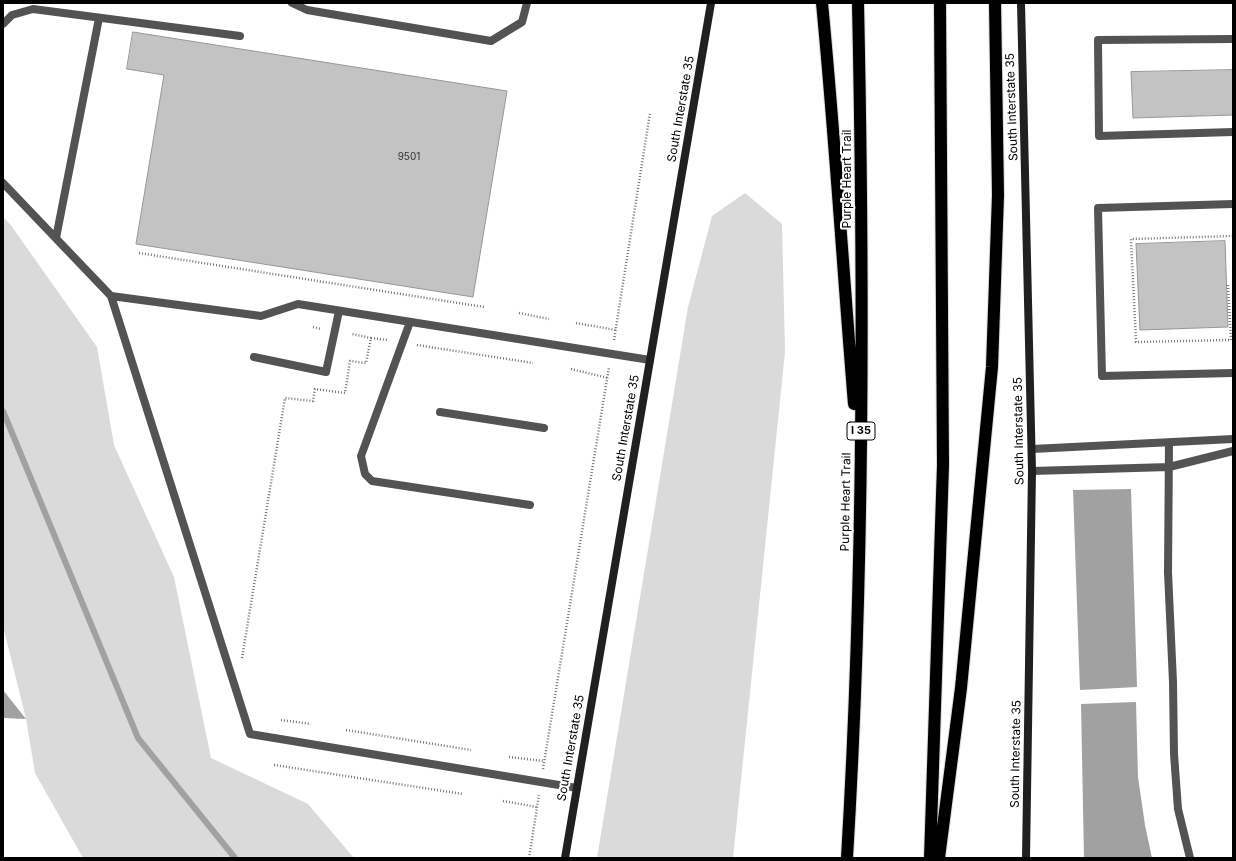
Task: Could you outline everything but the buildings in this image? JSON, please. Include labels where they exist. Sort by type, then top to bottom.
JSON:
[{"type":"highway","points":[[822,3],[836,147],[838,214],[861,488]]},
{"type":"highway","name":"Purple Heart Trail","points":[[847,858],[855,732],[861,488],[861,155],[858,3]]},
{"type":"highway","points":[[930,858],[943,465],[940,3]]},
{"type":"highway","points":[[939,858],[961,688],[992,367],[998,195],[995,3]]},
{"type":"main road","name":"South Interstate 35","points":[[565,858],[711,3]]},
{"type":"main road","name":"South Interstate 35","points":[[1022,3],[1032,449],[1026,858]]},
{"type":"lane","points":[[292,3],[307,10],[491,41],[522,22],[527,3]]},
{"type":"lane","points":[[3,24],[12,15],[33,9],[240,36]]},
{"type":"lane","points":[[56,238],[99,18]]},
{"type":"lane","points":[[1233,39],[1098,40],[1099,136],[1233,132]]},
{"type":"lane","points":[[3,183],[111,296],[250,734],[577,788]]},
{"type":"lane","points":[[1233,204],[1098,208],[1102,376],[1233,372]]},
{"type":"lane","points":[[111,296],[261,316],[298,304],[650,360]]},
{"type":"lane","points":[[254,357],[326,372],[339,311]]},
{"type":"lane","points":[[410,322],[362,456],[366,474],[372,481],[402,487],[530,505]]},
{"type":"lane","points":[[440,412],[544,428]]},
{"type":"lane","points":[[1032,449],[1169,443],[1233,438]]},
{"type":"lane","points":[[1169,443],[1168,572],[1174,682],[1174,754],[1178,809],[1190,858]]},
{"type":"lane","points":[[1032,471],[1169,467],[1233,451]]},
{"type":"path","points":[[576,323],[616,332],[650,113]]},
{"type":"path","points":[[1228,285],[1230,340],[1136,342],[1131,239],[1233,236]]},
{"type":"path","points":[[139,253],[484,307]]},
{"type":"path","points":[[518,313],[549,319]]},
{"type":"path","points":[[313,327],[324,329]]},
{"type":"path","points":[[352,334],[533,363]]},
{"type":"path","points":[[242,660],[285,398],[313,402],[315,389],[344,392],[350,361],[366,363],[371,338]]},
{"type":"path","points":[[571,370],[608,378]]},
{"type":"path","points":[[509,757],[544,762],[609,372]]},
{"type":"path","points":[[281,720],[310,724]]},
{"type":"path","points":[[346,730],[471,750]]},
{"type":"path","points":[[274,765],[463,794]]},
{"type":"path","points":[[529,858],[538,800]]},
{"type":"path","points":[[503,801],[537,807]]},
{"type":"shaded area","points":[[745,193],[782,224],[785,352],[733,858],[597,858],[688,307],[712,216]]},
{"type":"shaded area","points":[[3,217],[10,224],[97,347],[114,445],[174,577],[211,758],[308,804],[354,858],[83,858],[35,773],[26,719],[3,626]]},
{"type":"shaded area","points":[[1131,489],[1137,687],[1080,690],[1073,490]]},
{"type":"shaded area","points":[[3,690],[26,719],[3,718]]},
{"type":"shaded area","points":[[1136,702],[1138,777],[1145,825],[1152,858],[1084,858],[1081,704]]},
{"type":"waterway","points":[[3,411],[138,738],[235,858]]}]
